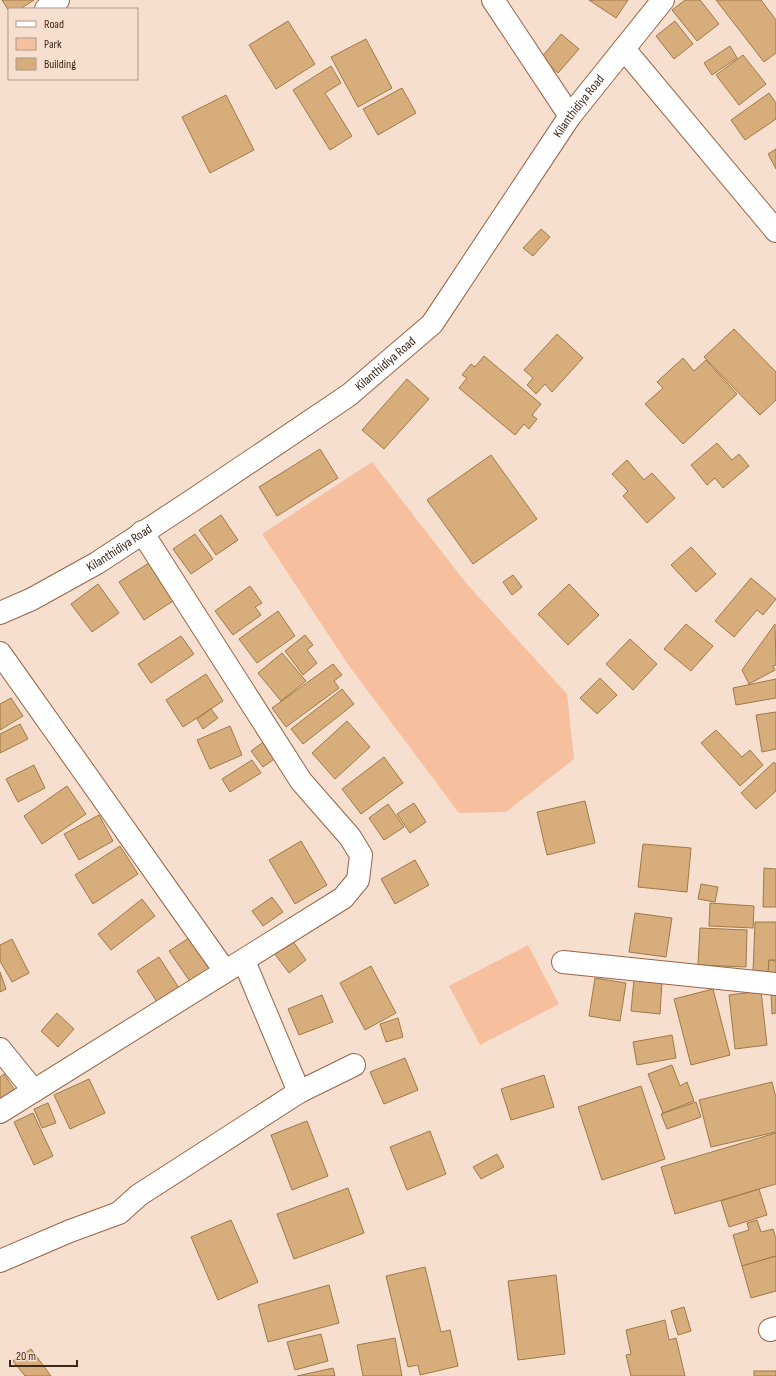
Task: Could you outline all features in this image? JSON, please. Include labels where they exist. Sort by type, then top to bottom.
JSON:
[{"type":"street","points":[[47,8],[58,0]]},
{"type":"street","points":[[493,0],[570,116]]},
{"type":"street","name":"Kilanthidiya Road","points":[[0,614],[32,599],[97,563],[350,395],[432,324],[570,116],[663,0]]},
{"type":"street","points":[[624,49],[776,231]]},
{"type":"street","points":[[0,1112],[344,898],[358,880],[361,855],[350,837],[301,781],[142,532]]},
{"type":"street","points":[[0,654],[234,966],[299,1092]]},
{"type":"street","points":[[563,962],[776,984]]},
{"type":"street","points":[[0,1049],[34,1091]]},
{"type":"street","points":[[0,1261],[70,1231],[119,1213],[140,1195],[299,1092],[354,1065]]},
{"type":"green space","points":[[372,462],[466,583],[567,694],[574,759],[506,812],[459,813],[349,666],[262,534]]},
{"type":"green space","points":[[528,945],[559,1004],[480,1045],[449,986]]},
{"type":"building","points":[[2,0],[34,0],[22,8],[8,8],[8,9]]},
{"type":"building","points":[[589,0],[628,0],[616,18]]},
{"type":"building","points":[[685,0],[700,0],[719,24],[697,41],[672,10]]},
{"type":"building","points":[[716,0],[761,0],[776,20],[776,53],[764,62]]},
{"type":"building","points":[[288,21],[315,64],[276,89],[249,45]]},
{"type":"building","points":[[675,21],[693,44],[674,59],[656,36]]},
{"type":"building","points":[[561,34],[579,49],[558,73],[541,58]]},
{"type":"building","points":[[366,39],[392,88],[358,107],[331,57]]},
{"type":"building","points":[[730,46],[737,58],[712,75],[704,63]]},
{"type":"building","points":[[743,55],[766,84],[739,105],[716,75]]},
{"type":"building","points":[[331,66],[341,83],[325,93],[352,136],[330,150],[293,90]]},
{"type":"building","points":[[402,88],[416,113],[378,135],[363,109]]},
{"type":"building","points":[[769,93],[776,103],[776,119],[745,140],[731,120]]},
{"type":"building","points":[[226,95],[254,150],[210,173],[182,117]]},
{"type":"building","points":[[776,149],[776,169],[768,154]]},
{"type":"building","points":[[541,229],[550,237],[533,256],[523,248]]},
{"type":"building","points":[[734,329],[776,372],[776,400],[760,415],[704,357]]},
{"type":"building","points":[[557,334],[583,358],[552,392],[545,384],[536,394],[527,385],[533,378],[524,370]]},
{"type":"building","points":[[484,356],[541,404],[532,415],[537,419],[529,429],[524,424],[515,435],[459,388],[467,378],[462,375],[471,364],[475,367]]},
{"type":"building","points":[[683,358],[694,371],[706,360],[737,394],[683,444],[645,404],[663,388],[657,382]]},
{"type":"building","points":[[407,379],[429,399],[384,449],[362,430]]},
{"type":"building","points":[[717,443],[732,460],[739,454],[749,466],[723,488],[715,478],[707,485],[691,465]]},
{"type":"building","points":[[320,449],[338,478],[277,516],[259,487]]},
{"type":"building","points":[[491,455],[537,519],[473,564],[427,500]]},
{"type":"building","points":[[627,460],[644,480],[652,473],[675,498],[647,523],[623,496],[628,491],[612,474]]},
{"type":"building","points":[[221,515],[238,540],[216,555],[199,530]]},
{"type":"building","points":[[195,534],[213,559],[191,574],[173,549]]},
{"type":"building","points":[[691,547],[716,574],[696,592],[671,565]]},
{"type":"building","points":[[152,561],[176,599],[144,620],[119,582]]},
{"type":"building","points":[[513,575],[522,587],[512,595],[503,582]]},
{"type":"building","points":[[751,578],[776,599],[763,615],[757,610],[734,637],[715,621]]},
{"type":"building","points":[[98,584],[119,613],[92,632],[71,604]]},
{"type":"building","points":[[569,584],[599,615],[568,645],[538,614]]},
{"type":"building","points":[[250,586],[262,603],[255,607],[261,615],[233,635],[215,611]]},
{"type":"building","points":[[278,611],[295,636],[257,663],[239,639]]},
{"type":"building","points":[[686,624],[713,646],[691,671],[664,649]]},
{"type":"building","points":[[775,624],[776,665],[773,666],[775,670],[749,684],[742,670]]},
{"type":"building","points":[[305,635],[313,645],[307,650],[317,663],[303,675],[285,651]]},
{"type":"building","points":[[181,636],[194,654],[151,683],[138,664]]},
{"type":"building","points":[[630,639],[657,664],[633,690],[606,664]]},
{"type":"building","points":[[282,653],[306,681],[281,701],[258,673]]},
{"type":"building","points":[[333,664],[342,675],[334,681],[339,688],[286,727],[272,708]]},
{"type":"building","points":[[206,674],[223,701],[183,727],[166,700]]},
{"type":"building","points":[[600,678],[617,695],[597,714],[580,698]]},
{"type":"building","points":[[776,679],[776,698],[736,705],[733,688]]},
{"type":"building","points":[[342,689],[354,704],[303,744],[291,729]]},
{"type":"building","points":[[11,698],[23,716],[0,730],[0,704]]},
{"type":"building","points":[[211,709],[218,718],[203,729],[197,719]]},
{"type":"building","points":[[776,712],[776,749],[762,752],[756,715]]},
{"type":"building","points":[[347,721],[370,747],[335,779],[312,753]]},
{"type":"building","points":[[20,724],[28,739],[0,753],[0,734]]},
{"type":"building","points":[[230,726],[242,755],[210,769],[197,740]]},
{"type":"building","points":[[716,730],[742,757],[750,750],[763,765],[740,786],[701,743]]},
{"type":"building","points":[[265,741],[277,757],[263,767],[251,751]]},
{"type":"building","points":[[384,757],[403,783],[361,814],[342,789]]},
{"type":"building","points":[[252,760],[261,773],[230,792],[222,779]]},
{"type":"building","points":[[774,762],[776,764],[776,791],[756,809],[741,793]]},
{"type":"building","points":[[34,765],[45,788],[18,802],[6,779]]},
{"type":"building","points":[[67,786],[86,814],[42,844],[24,816]]},
{"type":"building","points":[[585,801],[595,843],[547,855],[537,812]]},
{"type":"building","points":[[414,803],[426,822],[410,833],[397,814]]},
{"type":"building","points":[[388,804],[404,827],[384,840],[369,818]]},
{"type":"building","points":[[99,815],[113,841],[79,860],[64,834]]},
{"type":"building","points":[[301,841],[327,885],[295,904],[269,860]]},
{"type":"building","points":[[643,844],[691,848],[687,892],[638,887]]},
{"type":"building","points":[[120,846],[138,874],[93,904],[75,875]]},
{"type":"building","points":[[415,860],[429,885],[395,904],[381,879]]},
{"type":"building","points":[[764,868],[776,869],[776,907],[763,907]]},
{"type":"building","points":[[701,884],[718,887],[715,902],[698,899]]},
{"type":"building","points":[[272,897],[283,912],[263,926],[252,911]]},
{"type":"building","points":[[142,899],[155,916],[111,950],[98,934]]},
{"type":"building","points":[[710,903],[754,906],[753,928],[709,926]]},
{"type":"building","points":[[635,913],[672,918],[666,957],[629,952]]},
{"type":"building","points":[[755,922],[776,922],[776,960],[769,960],[768,974],[753,972]]},
{"type":"building","points":[[700,928],[747,930],[746,967],[698,965]]},
{"type":"building","points":[[189,938],[210,970],[191,983],[169,951]]},
{"type":"building","points":[[12,939],[29,973],[12,982],[0,961],[0,945]]},
{"type":"building","points":[[292,940],[306,960],[289,973],[274,953]]},
{"type":"building","points":[[159,957],[181,991],[159,1005],[137,971]]},
{"type":"building","points":[[769,960],[776,961],[776,974],[768,974]]},
{"type":"building","points":[[371,966],[396,1013],[365,1030],[340,983]]},
{"type":"building","points":[[0,972],[6,989],[0,992]]},
{"type":"building","points":[[595,978],[626,983],[620,1021],[589,1016]]},
{"type":"building","points":[[634,979],[662,982],[660,1014],[631,1011]]},
{"type":"building","points":[[713,989],[730,1055],[691,1065],[674,999]]},
{"type":"building","points":[[761,991],[767,1045],[735,1049],[729,995]]},
{"type":"building","points":[[771,994],[776,994],[776,1013],[772,1014]]},
{"type":"building","points":[[322,995],[333,1022],[299,1035],[288,1009]]},
{"type":"building","points":[[57,1013],[74,1029],[58,1047],[41,1031]]},
{"type":"building","points":[[398,1018],[403,1037],[386,1042],[380,1024]]},
{"type":"building","points":[[672,1035],[676,1058],[637,1065],[633,1042]]},
{"type":"building","points":[[405,1058],[418,1090],[384,1104],[370,1072]]},
{"type":"building","points":[[672,1065],[680,1086],[687,1082],[694,1101],[663,1113],[648,1074]]},
{"type":"building","points":[[4,1074],[16,1092],[0,1103],[0,1077]]},
{"type":"building","points":[[544,1075],[554,1107],[511,1120],[501,1089]]},
{"type":"building","points":[[89,1079],[105,1113],[70,1129],[54,1095]]},
{"type":"building","points":[[772,1082],[776,1098],[776,1132],[711,1147],[699,1100]]},
{"type":"building","points":[[641,1086],[665,1159],[602,1180],[578,1107]]},
{"type":"building","points":[[696,1102],[701,1117],[667,1129],[661,1114]]},
{"type":"building","points":[[48,1103],[56,1123],[42,1128],[34,1109]]},
{"type":"building","points":[[33,1113],[53,1156],[34,1165],[14,1122]]},
{"type":"building","points":[[307,1121],[328,1176],[292,1190],[271,1135]]},
{"type":"building","points":[[430,1131],[446,1174],[407,1190],[390,1147]]},
{"type":"building","points":[[776,1133],[776,1184],[675,1214],[661,1167]]},
{"type":"building","points":[[497,1154],[504,1167],[481,1179],[473,1167]]},
{"type":"building","points":[[348,1188],[364,1233],[294,1259],[277,1214]]},
{"type":"building","points":[[759,1189],[767,1215],[729,1227],[721,1201]]},
{"type":"building","points":[[231,1220],[258,1282],[218,1300],[191,1237]]},
{"type":"building","points":[[757,1220],[761,1232],[773,1229],[776,1239],[776,1256],[742,1266],[733,1235],[749,1230],[747,1223]]},
{"type":"building","points":[[776,1256],[776,1291],[751,1298],[742,1266]]},
{"type":"building","points":[[425,1267],[441,1332],[450,1330],[458,1366],[420,1375],[418,1365],[408,1367],[386,1276]]},
{"type":"building","points":[[556,1275],[565,1354],[518,1360],[508,1281]]},
{"type":"building","points":[[329,1285],[339,1323],[268,1342],[258,1305]]},
{"type":"building","points":[[684,1307],[691,1331],[678,1335],[671,1311]]},
{"type":"building","points":[[665,1320],[669,1340],[676,1338],[685,1376],[631,1376],[626,1355],[631,1354],[626,1330]]},
{"type":"building","points":[[321,1334],[328,1361],[295,1370],[287,1342]]},
{"type":"building","points":[[395,1338],[402,1376],[363,1376],[357,1345]]},
{"type":"building","points":[[31,1349],[51,1376],[25,1376],[13,1361]]},
{"type":"building","points":[[333,1368],[335,1376],[297,1376]]},
{"type":"building","points":[[754,1371],[776,1371],[776,1376],[754,1376]]}]
